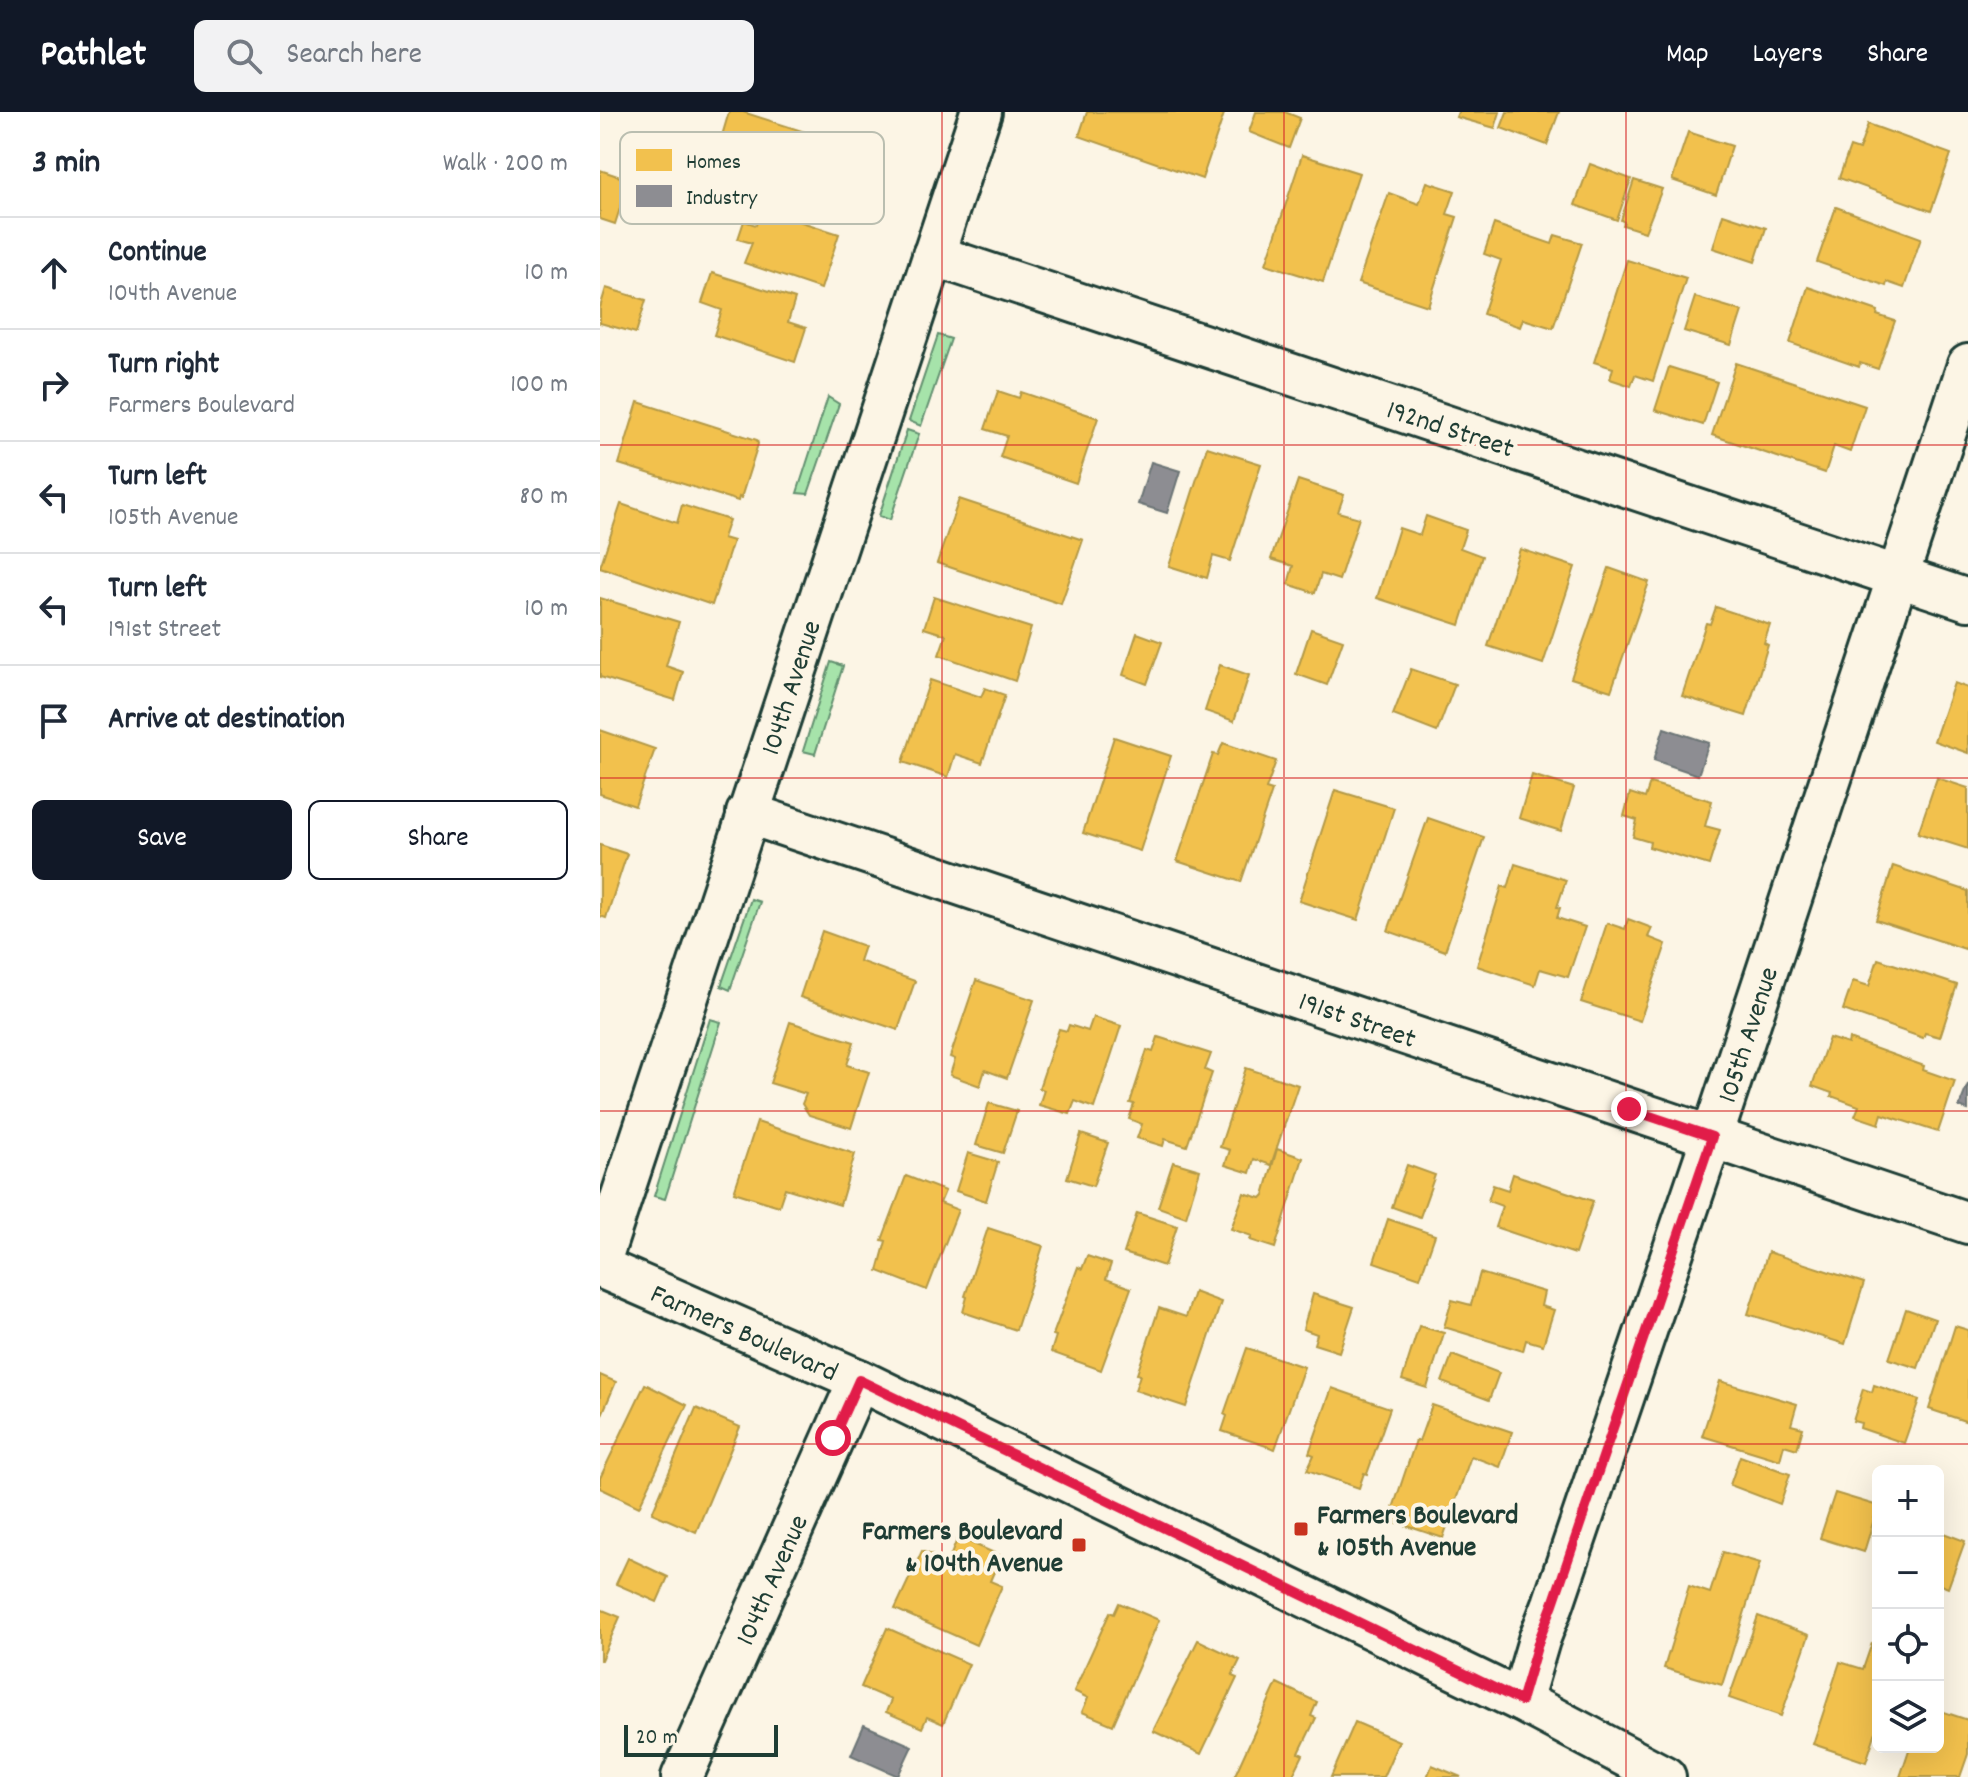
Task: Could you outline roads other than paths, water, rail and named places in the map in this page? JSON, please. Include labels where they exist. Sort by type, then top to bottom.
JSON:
[{"type":"street","name":"104th Avenue","points":[[600,1264],[981,112]]},
{"type":"street","name":"192nd Street","points":[[933,255],[1968,600]]},
{"type":"street","name":"105th Avenue","points":[[1521,1701],[1968,365]]},
{"type":"street","name":"191st Street","points":[[747,813],[1968,1223]]},
{"type":"street","name":"Farmers Boulevard","points":[[600,1264],[859,1380],[1521,1701],[1665,1777]]},
{"type":"street","name":"104th Avenue","points":[[682,1777],[859,1380]]},
{"type":"place","name":"Farmers Boulevard & 105th Avenue","points":[[1301,1529]]},
{"type":"place","name":"Farmers Boulevard & 104th Avenue","points":[[1079,1545]]}]
